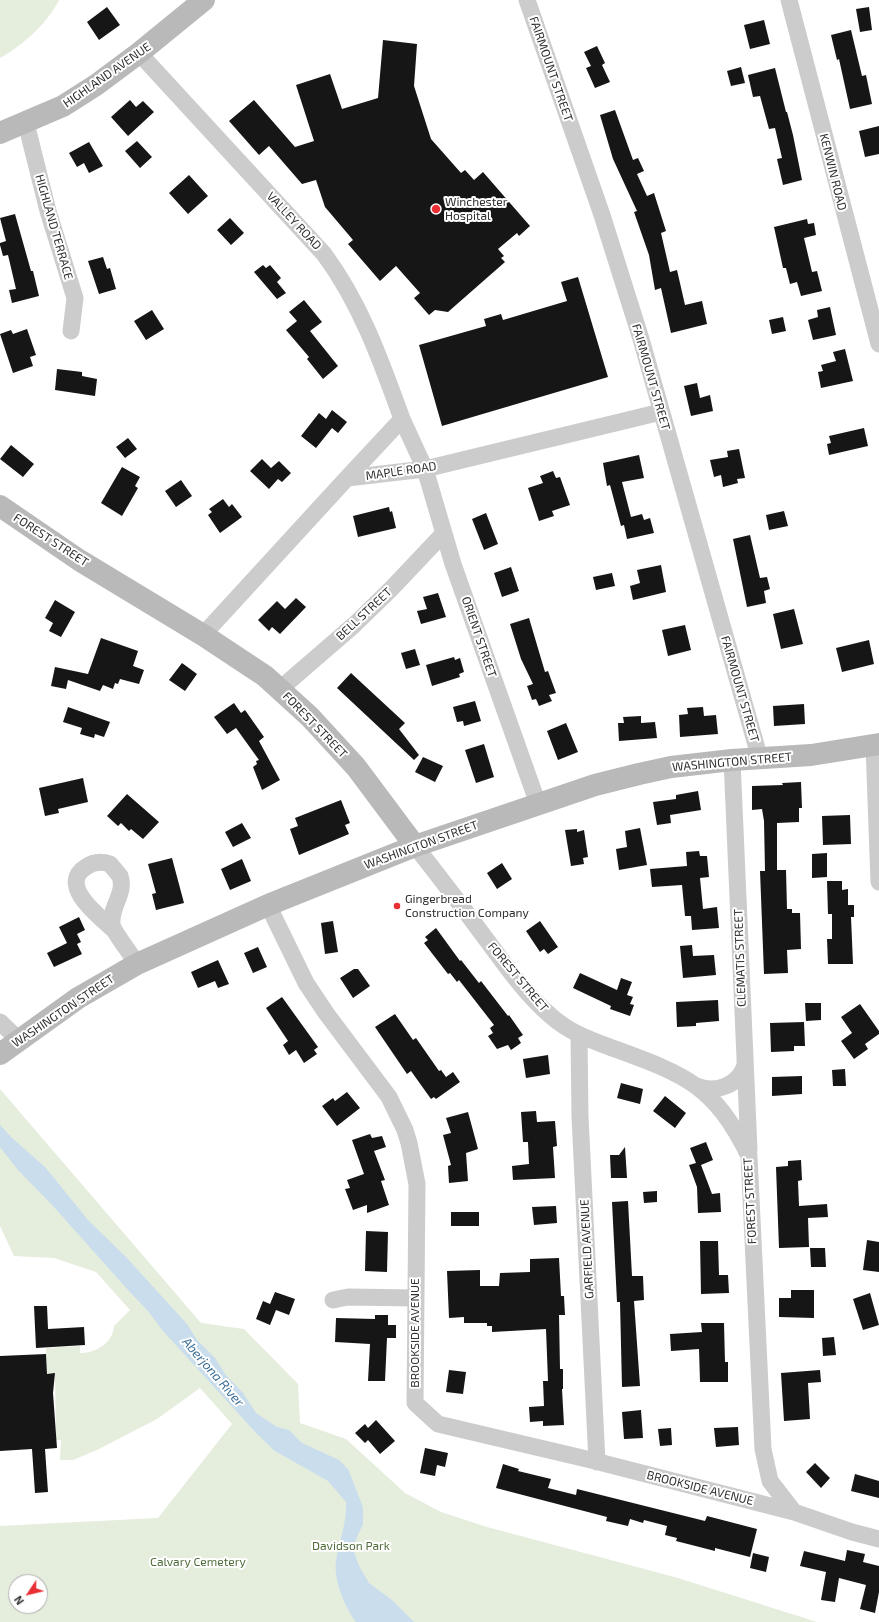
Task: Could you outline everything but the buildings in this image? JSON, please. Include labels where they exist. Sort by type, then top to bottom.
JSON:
[{"type":"main road","name":"HIGHLAND AVENUE","points":[[0,133],[63,106],[139,53],[204,0]]},
{"type":"main road","name":"FOREST STREET","points":[[0,506],[79,560],[203,634],[265,676],[310,717],[356,768],[415,846]]},
{"type":"main road","name":"WASHINGTON STREET","points":[[0,1054],[78,998],[137,964],[268,905],[415,846],[538,804],[625,777],[672,767],[732,760],[811,755],[877,744]]},
{"type":"street","name":"FAIRMOUNT STREET","points":[[527,0],[602,215],[641,339],[760,759]]},
{"type":"street","name":"KENWIN ROAD","points":[[790,0],[879,344]]},
{"type":"street","name":"VALLEY ROAD","points":[[139,53],[324,254],[342,278],[362,315],[402,419],[425,469]]},
{"type":"street","name":"HIGHLAND TERRACE","points":[[26,123],[48,211],[75,298],[71,331]]},
{"type":"street","name":"MAPLE ROAD","points":[[347,478],[425,469],[661,412]]},
{"type":"street","points":[[203,634],[402,419]]},
{"type":"street","name":"ORIENT STREET","points":[[425,469],[453,564],[538,804]]},
{"type":"street","name":"BELL STREET","points":[[280,689],[354,625],[391,589],[444,533]]},
{"type":"street","points":[[877,744],[879,882]]},
{"type":"street","name":"CLEMATIS STREET","points":[[732,760],[749,1156]]},
{"type":"street","name":"FOREST STREET","points":[[415,846],[502,961],[536,1002],[550,1016],[579,1036],[682,1076],[697,1086],[726,1114],[749,1156],[763,1450],[770,1481],[794,1512]]},
{"type":"street","name":"BROOKSIDE AVENUE","points":[[268,905],[297,966],[314,996],[389,1097],[405,1130],[413,1159],[417,1184],[415,1239],[416,1298],[414,1403],[438,1424],[597,1462],[794,1512]]},
{"type":"street","points":[[114,930],[137,964]]},
{"type":"street","points":[[0,1022],[19,1040]]},
{"type":"street","name":"GARFIELD AVENUE","points":[[579,1036],[580,1117],[597,1462]]},
{"type":"street","points":[[697,1086],[710,1089],[727,1086],[741,1075],[745,1065]]},
{"type":"street","points":[[333,1300],[348,1297],[416,1298]]},
{"type":"street","points":[[794,1512],[852,1532],[879,1539]]},
{"type":"green space","points":[[0,0],[59,0],[48,17],[34,33],[9,53],[0,58]]},
{"type":"green space","name":"Davidson Park","points":[[0,1089],[201,1323],[244,1329],[298,1384],[300,1423],[346,1439],[405,1493],[441,1512],[487,1527],[678,1578],[817,1622],[0,1622],[0,1526],[158,1518],[232,1424],[200,1388],[157,1419],[97,1450],[73,1460],[60,1460],[61,1440],[56,1440],[55,1374],[47,1374],[46,1348],[80,1346],[80,1353],[86,1353],[98,1349],[107,1342],[111,1337],[114,1326],[130,1310],[96,1272],[54,1258],[14,1256],[0,1226]]},
{"type":"water","name":"Aberjona River","points":[[0,1125],[12,1138],[45,1167],[88,1220],[126,1257],[187,1324],[197,1340],[215,1358],[225,1374],[243,1393],[256,1413],[277,1427],[289,1430],[302,1443],[339,1460],[348,1469],[363,1507],[363,1524],[354,1544],[354,1552],[359,1566],[369,1583],[392,1600],[414,1622],[356,1622],[344,1601],[336,1576],[337,1553],[345,1518],[346,1502],[328,1481],[275,1451],[258,1435],[163,1331],[148,1311],[53,1206],[18,1170],[0,1147]]},
{"type":"place","name":"Winchester Hospital","points":[[436,209]]},
{"type":"place","name":"Gingerbread Construction Company","points":[[397,906]]},
{"type":"park label","name":"Calvary Cemetery","points":[[198,1562]]}]
